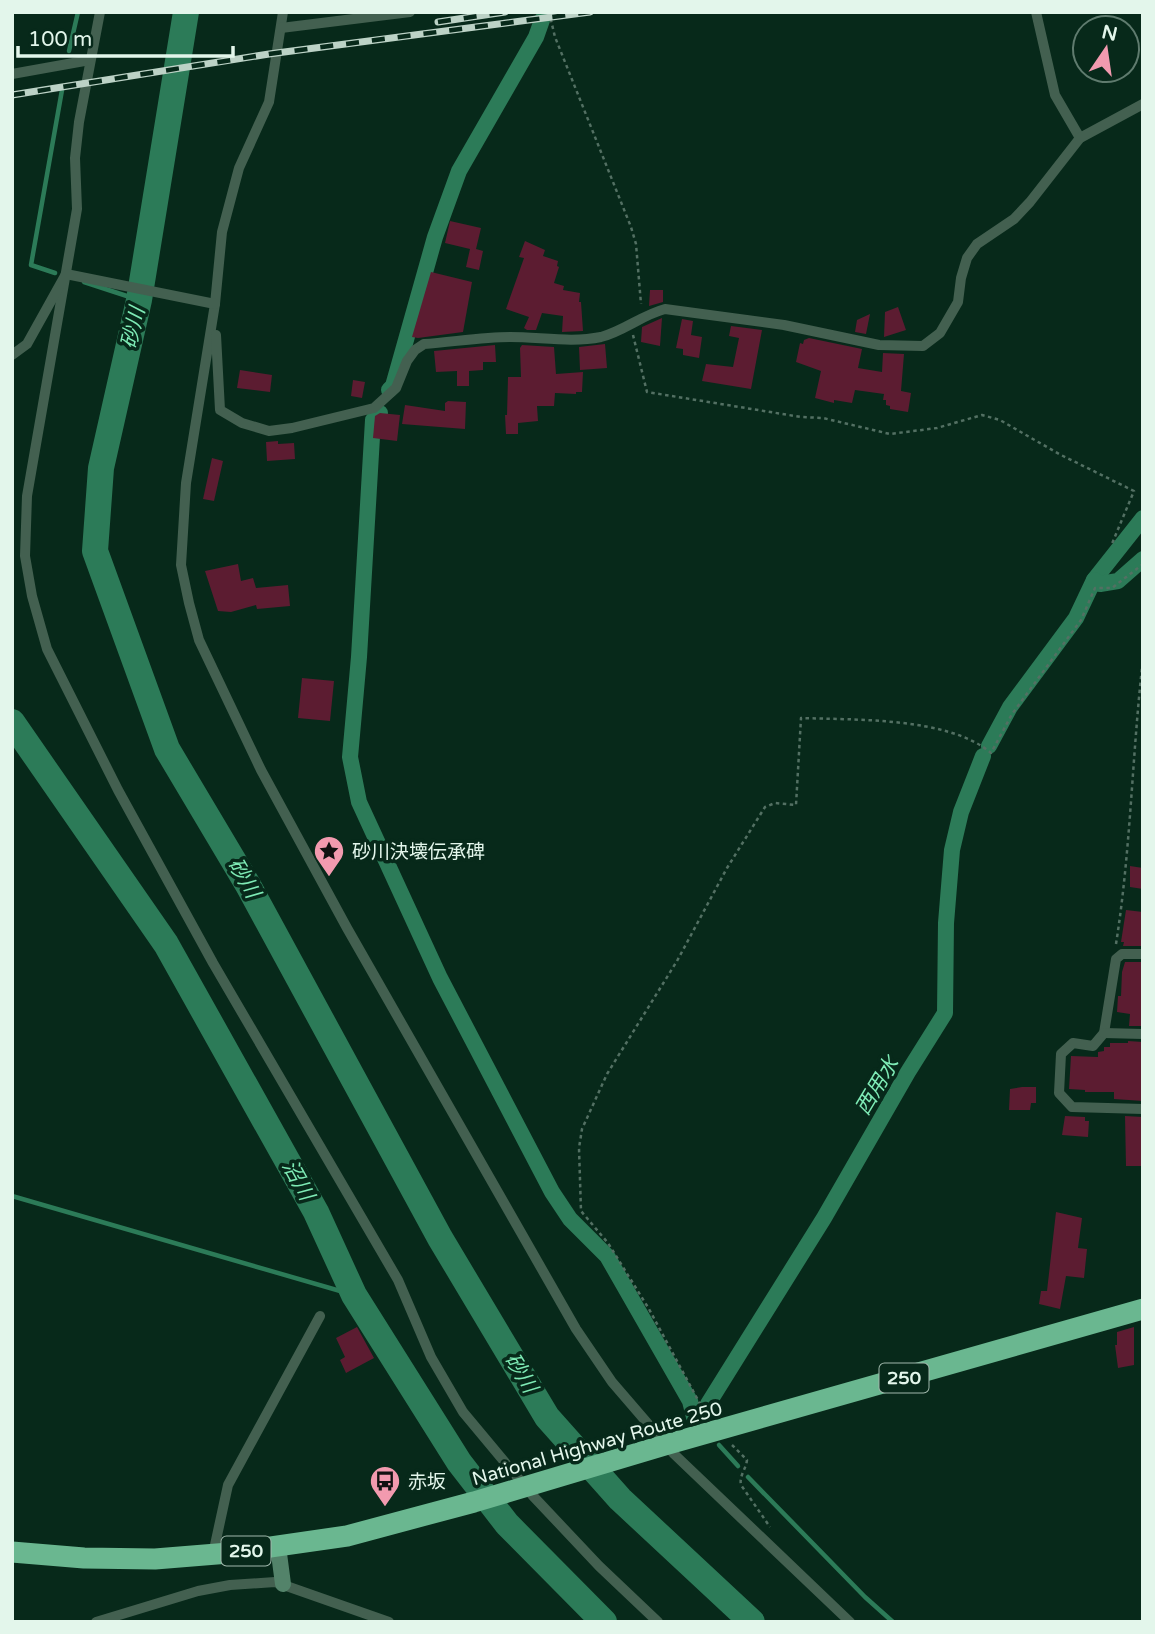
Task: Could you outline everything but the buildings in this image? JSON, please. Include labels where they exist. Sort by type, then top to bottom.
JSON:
[{"type":"highway","name":"National Highway Route 250","points":[[12,1552],[96,1559],[156,1559],[347,1536],[1143,1310]]},
{"type":"street","points":[[100,12],[79,122],[75,158],[77,209],[27,496],[25,556],[32,596],[47,649],[118,790],[212,963],[398,1280],[431,1357],[463,1412],[522,1488],[658,1622]]},
{"type":"street","points":[[283,12],[269,103],[239,168],[222,232],[215,304],[186,483],[181,565],[199,640],[261,770],[347,928],[576,1329],[612,1382],[665,1445],[850,1622]]},
{"type":"street","points":[[281,28],[410,12]]},
{"type":"street","points":[[1036,12],[1055,96],[1080,138]]},
{"type":"street","points":[[12,74],[90,60]]},
{"type":"street","points":[[215,304],[220,410],[242,423],[269,431],[374,408],[396,388],[407,361],[415,350],[424,344],[508,337],[601,337],[665,309],[784,325],[879,345],[923,346],[940,333],[958,302],[967,258],[977,244],[1014,219],[1080,138],[1143,104]]},
{"type":"street","points":[[66,274],[215,304]]},
{"type":"street","points":[[12,355],[27,344],[66,274]]},
{"type":"street","points":[[1143,954],[1122,954],[1116,959],[1104,1033],[1093,1046],[1073,1043],[1062,1054],[1059,1093],[1072,1107],[1143,1109]]},
{"type":"street","points":[[1104,1033],[1143,1034]]},
{"type":"street","points":[[213,1554],[228,1485],[320,1316]]},
{"type":"street","points":[[278,1546],[284,1584]]},
{"type":"street","points":[[96,1622],[220,1587],[275,1582],[389,1622]]},
{"type":"path","points":[[549,12],[555,37],[631,227],[636,244],[642,317]]},
{"type":"path","points":[[628,326],[636,340],[648,392],[801,417],[823,418],[890,433],[937,428],[982,415],[1000,420],[1059,454],[1134,491],[1111,545]]},
{"type":"path","points":[[711,1418],[699,1402],[649,1308],[622,1265],[594,1224],[581,1211],[579,1148],[582,1129],[607,1074],[677,961],[727,868],[765,807],[775,803],[796,805],[801,718],[860,720],[940,728],[980,744],[991,753],[1012,714],[1081,620],[1095,588],[1112,588],[1143,564]]},
{"type":"path","points":[[1120,956],[1115,952],[1125,889],[1135,733],[1143,659]]},
{"type":"path","points":[[730,1443],[747,1460],[740,1480],[744,1493],[775,1535]]},
{"type":"waterway","points":[[69,51],[78,12]]},
{"type":"waterway","name":"砂川","points":[[186,12],[139,300],[101,468],[95,551],[167,749],[248,885],[440,1238],[547,1417],[620,1499],[752,1622]]},
{"type":"waterway","points":[[389,390],[393,386],[435,237],[459,171],[536,37],[542,20]]},
{"type":"waterway","points":[[55,273],[31,265],[62,90]]},
{"type":"waterway","points":[[84,282],[139,300]]},
{"type":"waterway","points":[[380,413],[373,420],[359,657],[350,757],[359,802],[440,978],[552,1192],[570,1219],[607,1256],[690,1401],[694,1417]]},
{"type":"waterway","points":[[1094,580],[1143,518]]},
{"type":"waterway","name":"西用水","points":[[989,746],[1010,707],[1076,618],[1094,580],[1100,584],[1118,581],[1143,559]]},
{"type":"waterway","name":"沼川","points":[[12,722],[166,944],[316,1212],[354,1295],[459,1462],[507,1524],[604,1622]]},
{"type":"waterway","name":"西用水","points":[[708,1404],[824,1218],[945,1013],[946,923],[952,850],[961,812],[983,756]]},
{"type":"waterway","points":[[12,1196],[354,1295]]},
{"type":"waterway","name":"西用水","points":[[694,1417],[699,1423]]},
{"type":"waterway","points":[[719,1445],[738,1466]]},
{"type":"waterway","points":[[748,1477],[865,1597],[893,1622]]},
{"type":"railway","points":[[438,22],[505,12]]},
{"type":"railway","points":[[12,95],[269,54],[590,12]]},
{"type":"place","name":"砂川決壊伝承碑","points":[[329,878]]},
{"type":"place","name":"赤坂","points":[[385,1508]]}]
